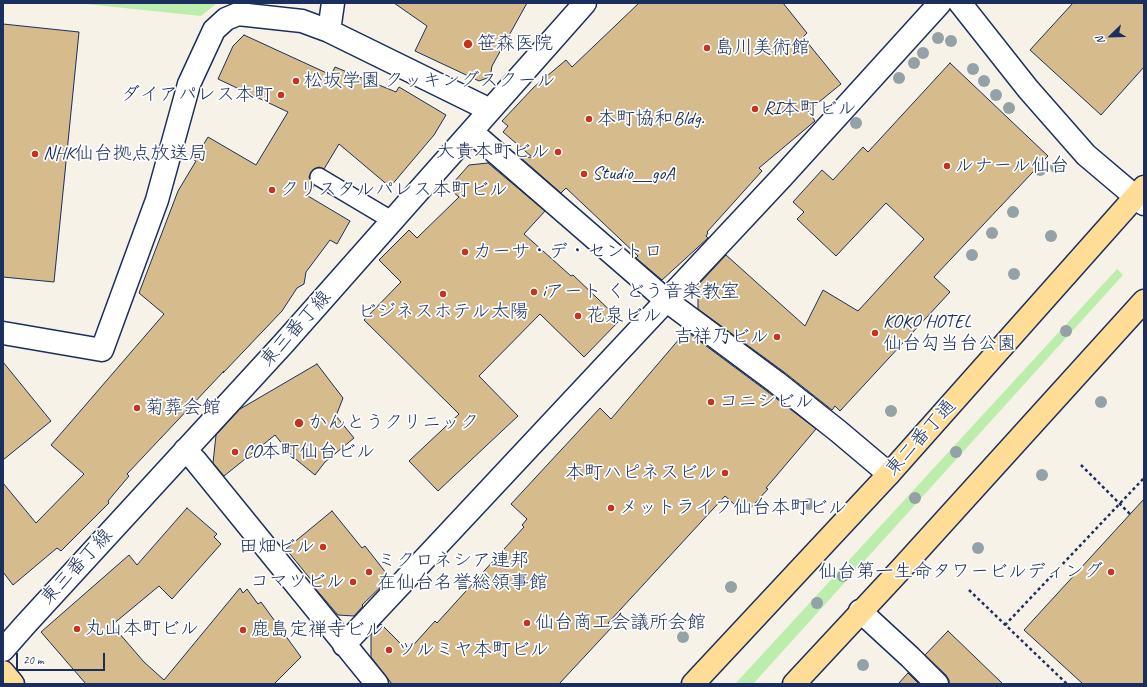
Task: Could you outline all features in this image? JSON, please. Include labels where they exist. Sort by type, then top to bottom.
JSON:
[{"type":"highway","name":"東二番丁通","points":[[693,684],[889,474],[1141,196]]},
{"type":"highway","points":[[794,684],[901,569],[1144,301]]},
{"type":"highway","points":[[3,672],[13,684]]},
{"type":"street","points":[[328,31],[333,3]]},
{"type":"street","name":"東三番丁線","points":[[3,650],[284,343],[585,3]]},
{"type":"street","points":[[344,645],[667,301],[940,3]]},
{"type":"street","points":[[960,3],[1028,89],[1086,155],[1141,196]]},
{"type":"street","points":[[3,333],[102,350],[157,200],[189,84],[214,30],[226,19],[238,14],[302,21],[328,31],[490,110]]},
{"type":"street","points":[[472,132],[667,301],[776,382],[889,474]]},
{"type":"street","points":[[185,450],[195,460],[377,684]]},
{"type":"street","points":[[860,612],[910,657],[937,684]]},
{"type":"lane","points":[[319,177],[392,221]]},
{"type":"path","points":[[1081,465],[1130,514]]},
{"type":"path","points":[[1005,625],[1144,478]]},
{"type":"path","points":[[969,590],[1067,684]]},
{"type":"green space","points":[[76,3],[217,3],[201,16]]},
{"type":"green space","points":[[1117,269],[1123,275],[753,684],[735,684]]},
{"type":"building","points":[[394,3],[527,3],[492,66],[490,77],[479,81],[415,51],[427,26]]},
{"type":"building","points":[[639,3],[783,3],[807,33],[803,37],[841,84],[808,111],[815,121],[759,168],[762,171],[707,232],[708,233],[706,236],[708,238],[662,280],[636,258],[638,256],[566,188],[561,193],[521,158],[532,157],[503,132],[508,126],[502,121],[534,87],[566,60],[572,67]]},
{"type":"building","points":[[1073,3],[1144,3],[1144,67],[1101,115],[1030,50]]},
{"type":"building","name":"NHK仙台拠点放送局","points":[[3,24],[79,32],[54,282],[3,277]]},
{"type":"building","points":[[244,35],[331,75],[335,67],[396,92],[399,87],[446,115],[434,135],[390,187],[339,144],[324,169],[319,167],[311,172],[309,177],[314,186],[308,196],[350,221],[337,244],[330,240],[306,272],[304,284],[297,288],[282,311],[127,474],[129,476],[108,501],[109,503],[61,551],[57,548],[13,585],[3,572],[3,483],[36,523],[84,474],[51,445],[164,314],[139,293],[178,191],[196,161],[194,160],[208,137],[256,165],[288,112],[218,79],[233,46]]},
{"type":"building","points":[[950,63],[1048,156],[934,277],[950,292],[840,411],[835,406],[832,410],[784,372],[698,309],[698,285],[726,255],[805,326],[823,290],[858,311],[924,239],[886,203],[836,256],[797,219],[804,212],[793,202],[822,170],[833,180],[863,147],[868,152]]},
{"type":"building","points":[[488,163],[545,211],[524,234],[571,276],[573,275],[620,320],[584,357],[540,314],[479,376],[518,416],[438,491],[409,461],[459,414],[364,320],[401,282],[379,260],[409,230],[417,238],[459,197],[453,192],[453,183],[469,165]]},
{"type":"building","points":[[686,331],[816,429],[766,488],[768,489],[745,514],[725,496],[608,623],[612,627],[559,684],[392,684],[371,657],[371,635],[381,624],[408,651],[435,621],[437,623],[524,527],[522,525],[527,519],[511,504],[600,408],[611,419]]},
{"type":"building","points":[[3,362],[51,421],[3,460]]},
{"type":"building","points":[[317,364],[343,398],[336,416],[354,438],[325,462],[315,475],[293,457],[275,435],[224,476],[213,463],[216,435],[240,409]]},
{"type":"building","name":"仙台第一生命タワービルディング","points":[[1144,499],[1144,684],[1083,684],[1024,630]]},
{"type":"building","points":[[187,508],[217,534],[214,537],[221,544],[172,599],[159,586],[112,625],[144,662],[164,680],[240,588],[243,593],[247,589],[258,604],[261,602],[301,657],[274,684],[86,684],[41,632],[129,555],[137,565]]},
{"type":"building","points":[[332,511],[362,548],[365,546],[390,578],[362,605],[363,606],[354,616],[338,615],[314,587],[316,586],[286,549]]},
{"type":"building","points":[[948,631],[1003,684],[949,684],[949,680],[946,675],[925,655]]},
{"type":"building","points":[[908,673],[919,684],[898,684]]},
{"type":"place","name":"笹森医院","points":[[468,44]]},
{"type":"place","name":"島川美術館","points":[[707,48]]},
{"type":"place","name":"松坂学園 クッキングスクール","points":[[296,81]]},
{"type":"place","name":"ダイアパレス本町","points":[[281,95]]},
{"type":"place","name":"RI本町ビル","points":[[755,109]]},
{"type":"place","name":"本町協和Bldg.","points":[[589,119]]},
{"type":"place","name":"大貴本町ビル","points":[[558,152]]},
{"type":"place","name":"NHK仙台拠点放送局","points":[[35,154]]},
{"type":"place","name":"ルナール仙台","points":[[947,166]]},
{"type":"place","name":"Studio＿goA","points":[[584,174]]},
{"type":"place","name":"クリスタルパレス本町ビル","points":[[272,190]]},
{"type":"place","name":"カーサ・デ・セントロ","points":[[465,252]]},
{"type":"place","name":"iアート くどう音楽教室","points":[[534,292]]},
{"type":"place","name":"ビジネスホテル太陽","points":[[443,294]]},
{"type":"place","name":"花泉ビル","points":[[578,316]]},
{"type":"place","name":"KOKO HOTEL 仙台勾当台公園","points":[[875,333]]},
{"type":"place","name":"吉祥乃ビル","points":[[777,337]]},
{"type":"place","name":"コニシビル","points":[[711,402]]},
{"type":"place","name":"菊葬会館","points":[[137,408]]},
{"type":"place","name":"かんとうクリニック","points":[[299,423]]},
{"type":"place","name":"CO本町仙台ビル","points":[[235,452]]},
{"type":"place","name":"本町ハピネスビル","points":[[725,473]]},
{"type":"place","name":"メットライフ仙台本町ビル","points":[[611,508]]},
{"type":"place","name":"田畑ビル","points":[[323,547]]},
{"type":"place","name":"ミクロネシア連邦 在仙台名誉総領事館","points":[[369,572]]},
{"type":"place","name":"仙台第一生命タワービルディング","points":[[1111,572]]},
{"type":"place","name":"コマツビル","points":[[353,582]]},
{"type":"place","name":"仙台商工会議所会館","points":[[527,623]]},
{"type":"place","name":"丸山本町ビル","points":[[77,629]]},
{"type":"place","name":"鹿島定禅寺ビル","points":[[243,630]]},
{"type":"place","name":"ツルミヤ本町ビル","points":[[389,650]]}]
